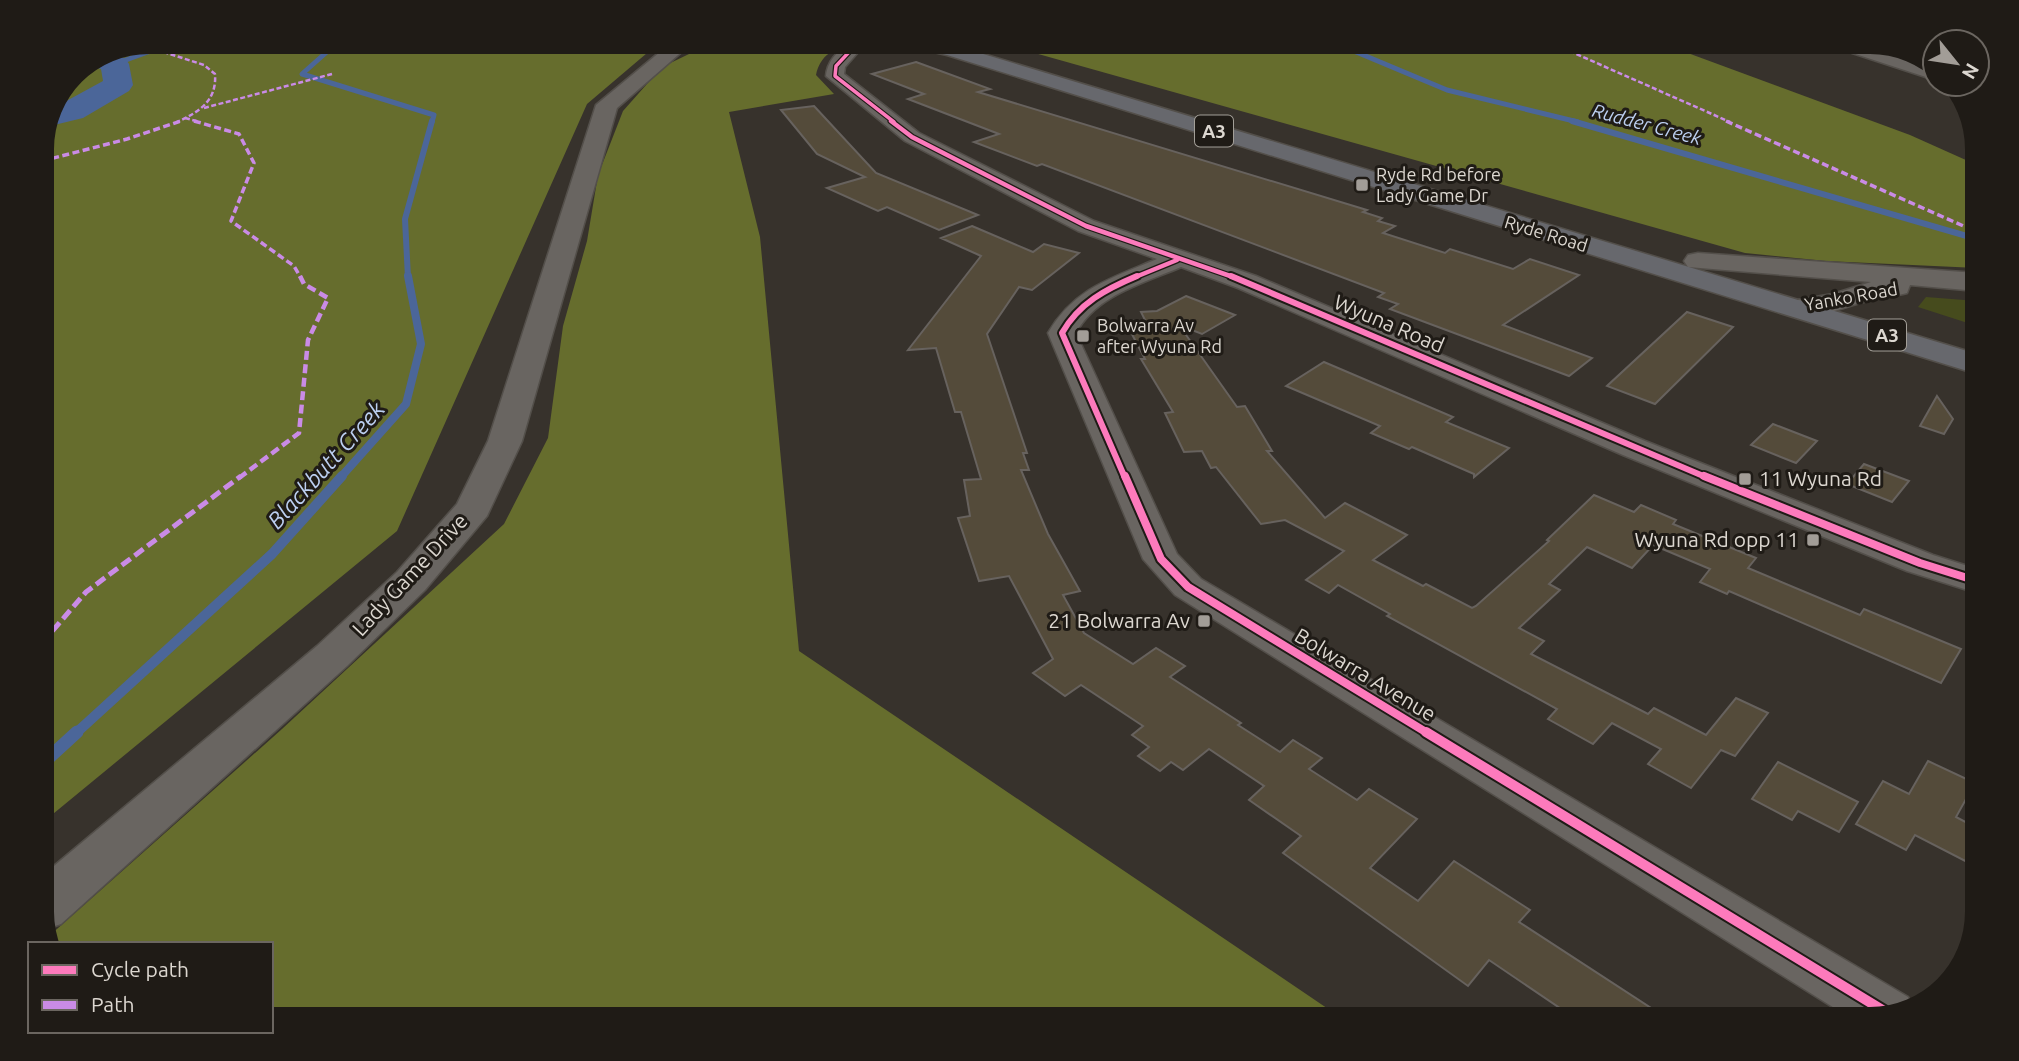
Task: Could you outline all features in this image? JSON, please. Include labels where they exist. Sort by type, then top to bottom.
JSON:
[{"type":"highway","name":"Ryde Road","points":[[960,54],[1597,250],[1816,301],[1965,341]]},
{"type":"highway","name":"Ryde Road","points":[[1001,54],[1698,261],[1816,301],[1965,359]]},
{"type":"main road","name":"Lady Game Drive","points":[[54,898],[332,656],[411,581],[474,508],[506,440],[607,106],[670,54]]},
{"type":"main road","name":"Yanko Road","points":[[1698,261],[1965,281]]},
{"type":"main road","name":"Yanko Road","points":[[1816,301],[1838,285],[1883,274]]},
{"type":"main road","name":"Yanko Road","points":[[1816,301],[1889,288],[1965,281]]},
{"type":"street","name":"Wyuna Road","points":[[847,54],[836,66],[835,76],[912,137],[1086,226],[1177,260],[1247,282],[1634,447],[1920,564],[1965,577]]},
{"type":"street","points":[[1875,54],[1921,69]]},
{"type":"street","name":"Bolwarra Avenue","points":[[1177,260],[1089,299],[1071,315],[1062,333],[1161,559],[1188,587],[1877,1006]]},
{"type":"green space","points":[[150,54],[646,54],[587,104],[397,531],[54,813],[54,143],[57,125],[70,97],[82,82],[97,70],[131,56]]},
{"type":"green space","points":[[689,54],[829,54],[821,62],[816,75],[834,94],[729,112],[760,237],[799,651],[1325,1007],[273,1007],[273,942],[59,942],[56,930],[282,729],[504,524],[548,438],[563,326],[587,241],[598,175],[623,111],[662,67]]},
{"type":"green space","points":[[1039,54],[1691,54],[1910,135],[1965,160],[1965,267],[1826,261],[1745,253]]},
{"type":"green space","points":[[1926,297],[1965,300],[1965,322],[1918,307]]},
{"type":"building","points":[[916,62],[990,89],[978,92],[1367,210],[1363,212],[1382,218],[1378,221],[1395,226],[1383,233],[1445,253],[1450,249],[1513,269],[1530,259],[1579,275],[1503,325],[1592,358],[1569,376],[1390,309],[1398,304],[1378,297],[1384,293],[1042,164],[1037,166],[974,142],[999,134],[908,99],[924,94],[872,74]]},
{"type":"building","points":[[814,106],[876,173],[978,215],[939,230],[887,207],[878,211],[827,188],[865,177],[817,154],[781,110]]},
{"type":"building","points":[[972,226],[1033,252],[1044,244],[1079,253],[1032,290],[1019,287],[987,334],[1027,453],[1023,453],[1029,470],[1021,470],[1048,534],[1080,591],[1063,595],[1084,633],[1133,664],[1156,648],[1185,666],[1170,677],[1241,723],[1238,725],[1280,752],[1293,740],[1322,758],[1309,769],[1357,800],[1369,789],[1417,819],[1370,868],[1418,901],[1454,861],[1530,910],[1519,922],[1650,1007],[1558,1007],[1489,960],[1468,986],[1283,853],[1301,836],[1249,800],[1264,786],[1209,749],[1183,770],[1171,762],[1160,771],[1138,756],[1149,747],[1132,735],[1143,726],[1081,685],[1065,696],[1033,673],[1053,659],[1009,576],[979,581],[958,518],[970,516],[964,480],[981,479],[961,412],[955,412],[936,348],[908,350],[981,256],[941,238]]},
{"type":"building","points":[[1186,296],[1235,315],[1202,334],[1179,325],[1237,407],[1245,406],[1272,451],[1267,451],[1325,518],[1345,503],[1407,535],[1373,560],[1423,586],[1426,584],[1472,608],[1476,606],[1549,541],[1547,540],[1594,495],[1634,512],[1641,505],[1676,520],[1673,524],[1756,558],[1748,568],[1860,615],[1864,609],[1961,649],[1941,683],[1729,591],[1727,594],[1700,582],[1710,569],[1653,545],[1632,568],[1587,547],[1549,584],[1560,590],[1519,628],[1544,641],[1531,654],[1648,714],[1654,708],[1706,735],[1736,698],[1768,713],[1735,756],[1721,750],[1691,788],[1648,764],[1661,749],[1612,723],[1593,744],[1548,719],[1557,709],[1387,616],[1390,614],[1338,585],[1329,593],[1306,580],[1344,551],[1285,520],[1261,524],[1216,467],[1211,468],[1202,451],[1184,452],[1165,413],[1173,412],[1141,359],[1145,359],[1125,321],[1145,320],[1141,312],[1157,311]]},
{"type":"building","points":[[1687,312],[1733,327],[1655,404],[1607,386]]},
{"type":"building","points":[[1324,362],[1453,417],[1446,422],[1509,448],[1474,477],[1474,474],[1412,447],[1409,449],[1371,433],[1380,426],[1286,386]]},
{"type":"building","points":[[1937,396],[1953,419],[1944,434],[1920,426]]},
{"type":"building","points":[[1773,424],[1817,441],[1796,463],[1751,445]]},
{"type":"building","points":[[1864,464],[1909,481],[1892,502],[1847,484]]},
{"type":"building","points":[[1928,761],[1965,778],[1965,801],[1956,817],[1965,822],[1965,861],[1915,835],[1906,850],[1856,824],[1883,781],[1909,794]]},
{"type":"building","points":[[1778,762],[1858,802],[1839,832],[1798,811],[1792,820],[1752,799]]},
{"type":"waterway","name":"Blackbutt Creek","points":[[324,54],[302,74],[434,115],[432,122]]},
{"type":"waterway","name":"Rudder Creek","points":[[1361,54],[1447,90],[1578,122]]},
{"type":"waterway","name":"Blackbutt Creek","points":[[115,64],[139,55]]},
{"type":"waterway","points":[[61,115],[118,85],[115,64],[111,63]]},
{"type":"waterway","name":"Blackbutt Creek","points":[[408,278],[405,219],[432,121]]},
{"type":"waterway","name":"Rudder Creek","points":[[1572,121],[1965,236]]},
{"type":"waterway","name":"Blackbutt Creek","points":[[340,478],[406,404],[421,344],[408,276]]},
{"type":"waterway","name":"Blackbutt Creek","points":[[75,734],[272,554],[342,476]]},
{"type":"waterway","name":"Blackbutt Creek","points":[[54,753],[77,732]]},
{"type":"marked path","points":[[54,158],[172,125],[203,108],[214,92],[215,74],[204,65],[170,54]]},
{"type":"marked path","points":[[1576,54],[1965,227]]},
{"type":"marked path","points":[[204,108],[332,74]]},
{"type":"marked path","points":[[54,629],[86,592],[299,433],[308,340],[328,298],[304,284],[294,266],[231,221],[254,163],[239,134],[185,118]]},
{"type":"cycle path","points":[[847,54],[836,66],[835,76],[912,137],[1086,226],[1247,282],[1634,448],[1920,563],[1965,577]]},
{"type":"cycle path","points":[[1177,260],[1095,297],[1081,307],[1062,333],[1161,559],[1188,587],[1877,1006]]},
{"type":"place","name":"Ryde Rd before Lady Game Dr","points":[[1362,185]]},
{"type":"place","name":"Bolwarra Av after Wyuna Rd","points":[[1083,336]]},
{"type":"place","name":"11 Wyuna Rd","points":[[1745,479]]},
{"type":"place","name":"Wyuna Rd opp 11","points":[[1813,540]]},
{"type":"place","name":"21 Bolwarra Av","points":[[1204,621]]}]
